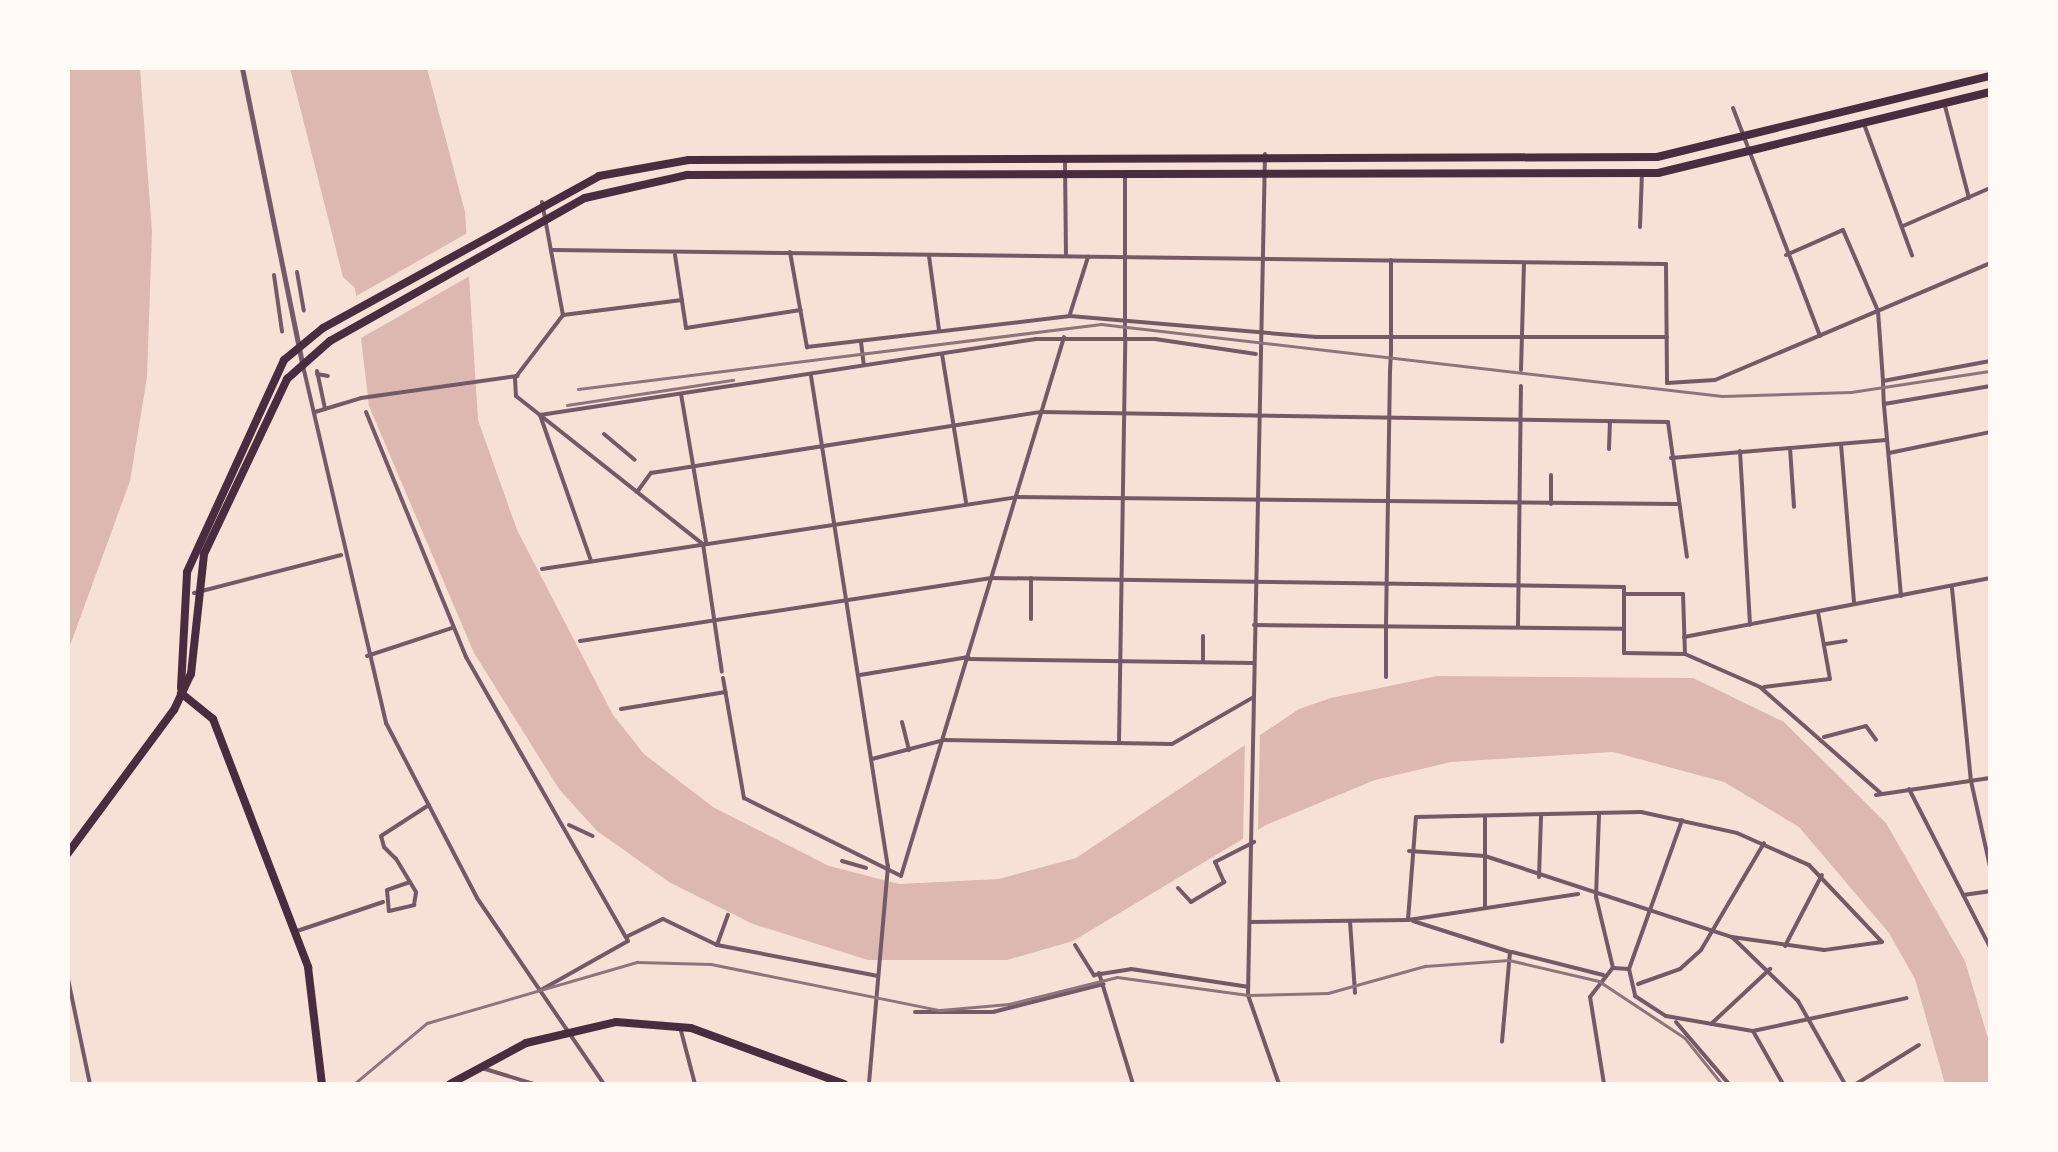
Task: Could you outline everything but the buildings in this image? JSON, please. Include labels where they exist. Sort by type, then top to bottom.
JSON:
[{"type":"highway","points":[[181,693],[190,561],[258,401],[298,346],[542,202],[663,161],[1265,154],[1627,160],[1742,140],[1990,76]]},
{"type":"highway","points":[[68,853],[159,738],[181,693],[193,655],[194,593],[269,406],[302,362],[350,330],[547,217],[665,176],[1261,170],[1642,174],[1747,154],[1990,92]]},
{"type":"highway","points":[[181,693],[213,719],[315,990],[322,1084]]},
{"type":"highway","points":[[450,1084],[478,1067],[567,1029],[680,1026],[844,1084]]},
{"type":"street","points":[[242,68],[342,555],[365,656],[386,724],[429,805],[541,990],[604,1084]]},
{"type":"street","points":[[1945,104],[1969,198]]},
{"type":"street","points":[[1733,108],[1747,154],[1820,336]]},
{"type":"street","points":[[1864,124],[1912,255]]},
{"type":"street","points":[[1265,154],[1261,170],[1256,354],[1254,842],[1248,988],[1279,1084]]},
{"type":"street","points":[[1065,158],[1066,256]]},
{"type":"street","points":[[1119,742],[1125,172]]},
{"type":"street","points":[[1640,227],[1642,174]]},
{"type":"street","points":[[1902,226],[1990,188]]},
{"type":"street","points":[[542,202],[554,250],[563,316]]},
{"type":"street","points":[[1640,217],[1649,217]]},
{"type":"street","points":[[1786,256],[1843,230],[1878,311],[1900,596]]},
{"type":"street","points":[[554,250],[1666,264],[1667,383],[1716,380],[1990,262]]},
{"type":"street","points":[[674,252],[686,328],[801,310]]},
{"type":"street","points":[[790,252],[808,348],[1070,316],[1125,317],[1257,333],[1668,337]]},
{"type":"street","points":[[928,255],[938,330]]},
{"type":"street","points":[[1070,316],[1088,257]]},
{"type":"street","points":[[1386,677],[1391,260]]},
{"type":"street","points":[[1518,627],[1524,262]]},
{"type":"street","points":[[298,272],[306,306]]},
{"type":"street","points":[[274,275],[282,331]]},
{"type":"street","points":[[682,300],[563,316],[516,376],[516,396],[704,543]]},
{"type":"street","points":[[540,416],[1064,336],[1125,338],[1256,354]]},
{"type":"street","points":[[681,394],[744,798],[888,876],[901,876],[1064,336]]},
{"type":"street","points":[[861,342],[864,364]]},
{"type":"street","points":[[942,354],[967,504]]},
{"type":"street","points":[[1884,381],[1990,361]]},
{"type":"street","points":[[325,409],[317,372],[328,376]]},
{"type":"street","points":[[810,374],[888,876],[869,1084]]},
{"type":"street","points":[[314,412],[363,398],[516,376]]},
{"type":"street","points":[[1884,404],[1990,386]]},
{"type":"street","points":[[366,412],[452,628],[567,826],[626,937]]},
{"type":"street","points":[[637,492],[651,473],[1041,412],[1668,422],[1688,557]]},
{"type":"street","points":[[540,416],[591,562]]},
{"type":"street","points":[[1609,449],[1610,421]]},
{"type":"street","points":[[1888,453],[1990,432]]},
{"type":"street","points":[[604,434],[636,460]]},
{"type":"street","points":[[1671,458],[1888,440]]},
{"type":"street","points":[[1841,444],[1854,605]]},
{"type":"street","points":[[1790,448],[1794,507]]},
{"type":"street","points":[[1740,451],[1750,624]]},
{"type":"street","points":[[1551,475],[1551,504]]},
{"type":"street","points":[[542,569],[1016,497],[1678,504]]},
{"type":"street","points":[[194,593],[342,555]]},
{"type":"street","points":[[580,640],[991,578],[1624,587],[1624,653],[1685,654],[1760,688],[1824,737],[1879,794],[1990,778]]},
{"type":"street","points":[[1031,578],[1031,618]]},
{"type":"street","points":[[1684,637],[1990,578]]},
{"type":"street","points":[[1952,588],[1971,781],[1990,868]]},
{"type":"street","points":[[1624,594],[1683,594],[1685,654]]},
{"type":"street","points":[[1760,688],[1830,679],[1818,612]]},
{"type":"street","points":[[1253,625],[1624,628]]},
{"type":"street","points":[[365,656],[452,628]]},
{"type":"street","points":[[1202,662],[1203,636]]},
{"type":"street","points":[[1824,644],[1846,640]]},
{"type":"street","points":[[859,675],[969,658],[1253,663]]},
{"type":"street","points":[[621,709],[726,692]]},
{"type":"street","points":[[872,759],[944,740],[1172,744],[1252,698]]},
{"type":"street","points":[[902,722],[908,750]]},
{"type":"street","points":[[1824,737],[1866,726],[1876,740]]},
{"type":"street","points":[[1909,789],[1990,948]]},
{"type":"street","points":[[383,902],[397,914],[414,905],[410,882],[381,836],[429,805]]},
{"type":"street","points":[[1599,815],[1596,897],[1613,968]]},
{"type":"street","points":[[1408,920],[1410,851],[1416,817],[1599,815],[1682,820],[1764,843],[1822,874],[1882,945],[1784,947],[1732,937]]},
{"type":"street","points":[[1485,816],[1485,907]]},
{"type":"street","points":[[1539,876],[1541,816]]},
{"type":"street","points":[[1629,969],[1656,907],[1682,820]]},
{"type":"street","points":[[567,826],[593,836]]},
{"type":"street","points":[[1178,888],[1191,902],[1224,882],[1215,862],[1254,842]]},
{"type":"street","points":[[1638,984],[1680,969],[1719,930],[1764,843]]},
{"type":"street","points":[[1410,851],[1485,856],[1582,893],[1656,907],[1719,930],[1770,969],[1812,1026],[1845,1084]]},
{"type":"street","points":[[842,861],[878,871]]},
{"type":"street","points":[[1784,947],[1822,874]]},
{"type":"street","points":[[294,932],[383,902],[410,882]]},
{"type":"street","points":[[1963,894],[1990,892]]},
{"type":"street","points":[[1250,922],[1408,920],[1582,893]]},
{"type":"street","points":[[716,945],[728,915]]},
{"type":"street","points":[[541,990],[626,937],[663,919],[716,945],[878,976]]},
{"type":"street","points":[[1408,920],[1510,952],[1604,975]]},
{"type":"street","points":[[1350,921],[1355,993]]},
{"type":"street","points":[[1074,945],[1104,984],[1133,1084]]},
{"type":"street","points":[[1502,1042],[1510,952]]},
{"type":"street","points":[[1604,1084],[1590,997],[1613,968],[1629,969]]},
{"type":"street","points":[[1099,974],[1130,969],[1248,988]]},
{"type":"street","points":[[1629,969],[1638,984],[1635,996],[1672,1018],[1729,1084]]},
{"type":"street","points":[[1711,1024],[1770,969]]},
{"type":"street","points":[[68,979],[90,1084]]},
{"type":"street","points":[[915,1012],[993,1012],[1104,984]]},
{"type":"street","points":[[1672,1018],[1753,1031],[1812,1026],[1906,998]]},
{"type":"street","points":[[680,1026],[695,1084]]},
{"type":"street","points":[[1753,1031],[1783,1084]]},
{"type":"street","points":[[1856,1084],[1919,1046]]},
{"type":"street","points":[[478,1067],[534,1084]]},
{"type":"shaded area","points":[[68,68],[140,68],[152,232],[147,377],[130,481],[68,651]]},
{"type":"shaded area","points":[[290,68],[427,68],[465,212],[478,420],[517,530],[613,715],[644,754],[713,807],[829,866],[899,884],[999,879],[1076,858],[1299,709],[1331,698],[1437,676],[1693,678],[1784,722],[1886,823],[1965,961],[1990,1045],[1990,1084],[1945,1084],[1915,979],[1889,933],[1799,827],[1724,782],[1613,752],[1451,762],[1375,780],[1266,825],[1073,941],[1007,960],[868,960],[753,924],[669,882],[597,831],[559,789],[474,653],[369,406],[355,288],[343,277]]},
{"type":"pier","points":[[471,231],[473,274],[356,341],[351,299]]},
{"type":"pier","points":[[1260,730],[1258,831],[1243,842],[1245,741]]},
{"type":"tram line","points":[[354,1084],[427,1023],[637,962],[711,964],[940,1010],[1009,1004],[1117,977],[1248,995],[1328,993],[1425,966],[1509,960],[1599,981],[1685,1038],[1722,1084]]},
{"type":"railway","points":[[578,389],[1101,324],[1722,396],[1851,392],[1990,371]]},
{"type":"railway","points":[[567,405],[733,380]]}]
